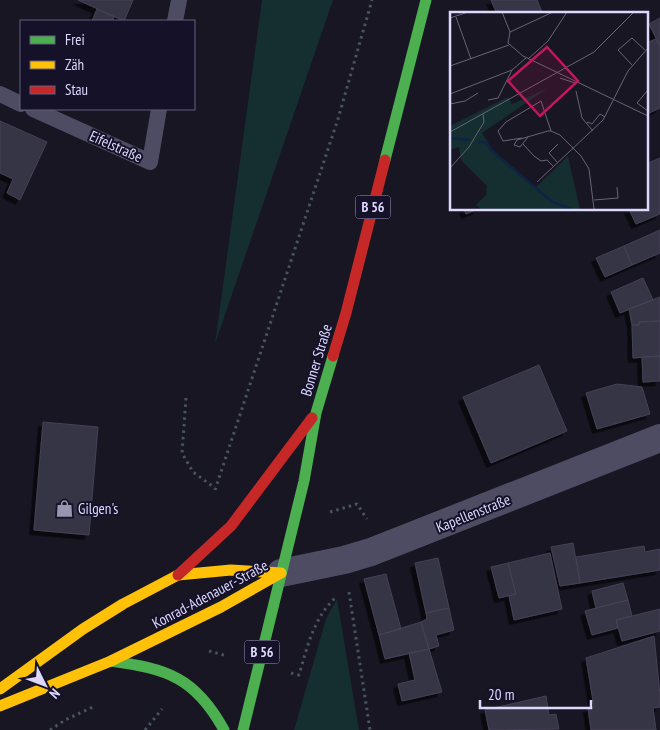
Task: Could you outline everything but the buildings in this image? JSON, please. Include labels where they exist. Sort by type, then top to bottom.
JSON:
[{"type":"main road","name":"Bonner Straße","points":[[244,730],[304,481],[316,413],[346,313],[426,0]]},
{"type":"main road","points":[[178,575],[231,526],[316,413]]},
{"type":"main road","name":"Konrad-Adenauer-Straße","points":[[0,689],[83,629],[122,604],[178,575],[231,570],[281,573]]},
{"type":"main road","name":"Konrad-Adenauer-Straße","points":[[0,706],[111,661],[221,606],[281,573]]},
{"type":"main road","points":[[111,661],[151,667],[184,681],[216,713],[224,730]]},
{"type":"street","name":"Kapellenstraße","points":[[281,573],[371,552],[660,438]]},
{"type":"lane","points":[[175,20],[179,0]]},
{"type":"lane","points":[[0,94],[20,104]]},
{"type":"lane","name":"Eifelstraße","points":[[35,110],[150,162],[159,110]]},
{"type":"path","points":[[231,526],[216,511],[215,488],[338,119],[372,0]]},
{"type":"path","points":[[186,398],[182,453],[193,472],[215,488]]},
{"type":"path","points":[[347,559],[348,584],[370,730]]},
{"type":"path","points":[[145,730],[166,703]]},
{"type":"path","points":[[50,730],[65,720],[97,705]]},
{"type":"green space","points":[[262,0],[333,0],[215,344]]},
{"type":"green space","points":[[337,599],[359,730],[294,730],[326,619]]},
{"type":"traffic: fast","points":[[385,160],[426,0]]},
{"type":"traffic: fast","points":[[243,730],[304,481],[316,413],[333,356]]},
{"type":"traffic: fast","points":[[111,661],[164,672],[178,679],[202,698],[224,730]]},
{"type":"traffic: slow","points":[[0,689],[83,629],[123,604],[178,575],[231,570],[281,573]]},
{"type":"traffic: slow","points":[[0,706],[111,661],[221,607],[281,573]]},
{"type":"traffic: jam","points":[[333,356],[346,313],[385,160]]},
{"type":"traffic: jam","points":[[178,575],[231,526],[312,418]]},
{"type":"place","name":"Gilgen's","points":[[64,508]]}]
